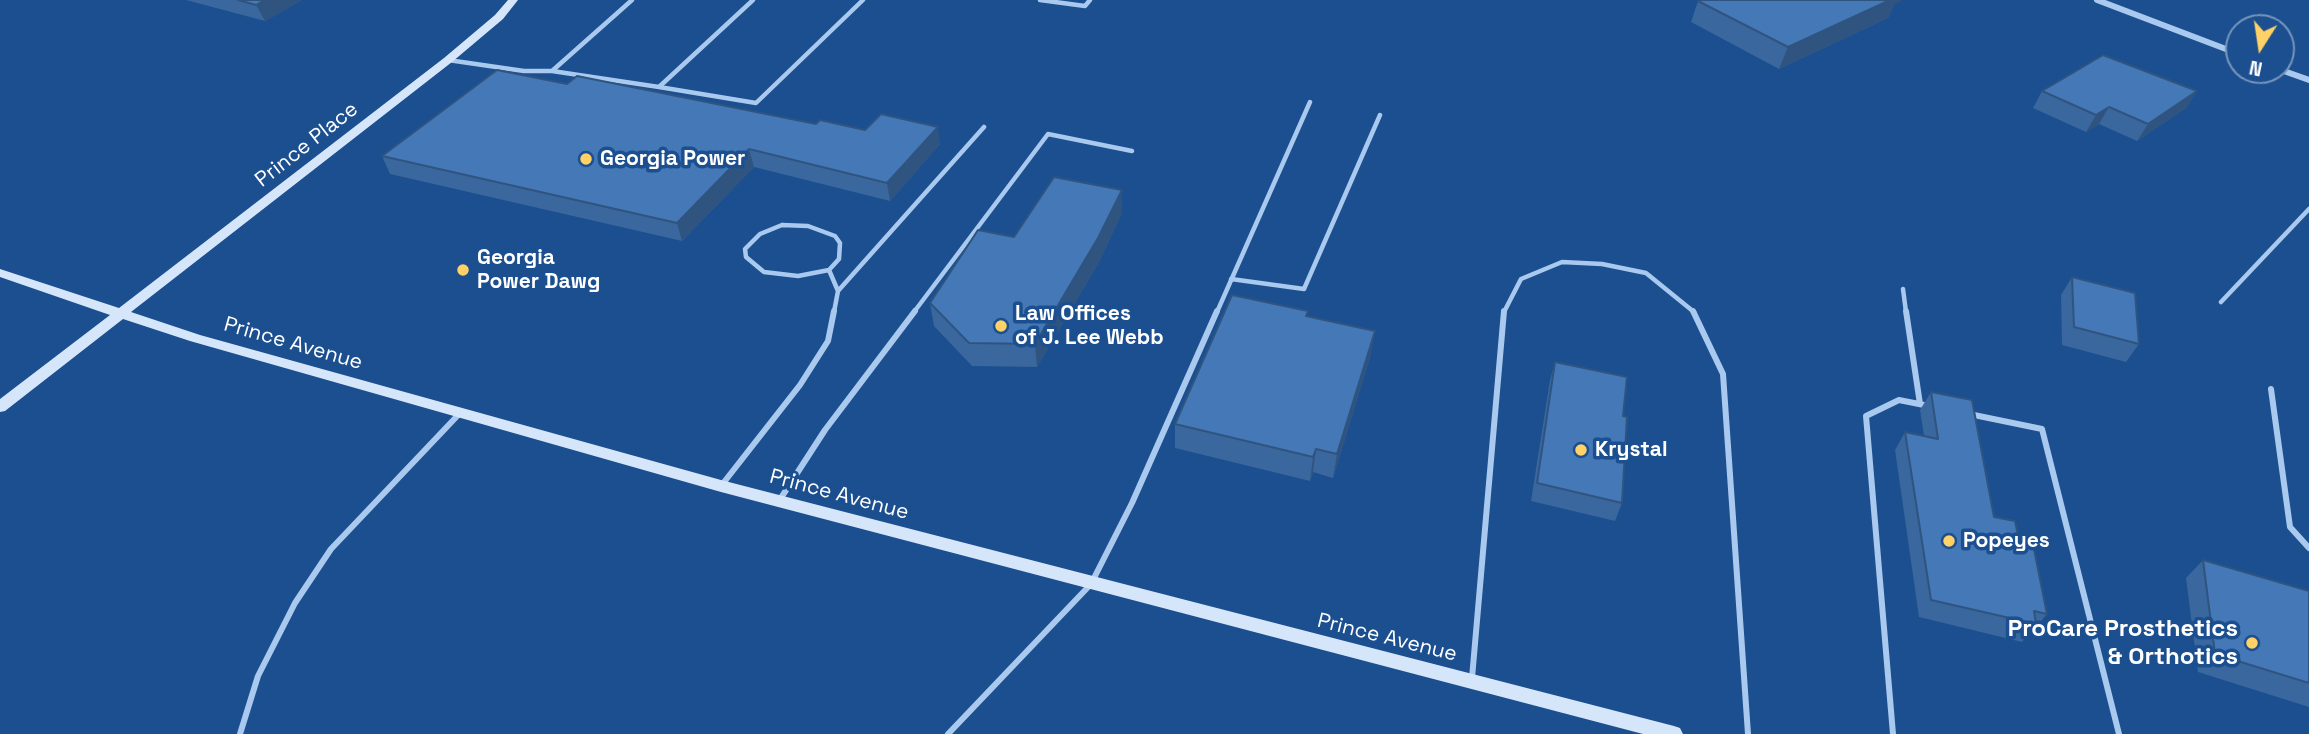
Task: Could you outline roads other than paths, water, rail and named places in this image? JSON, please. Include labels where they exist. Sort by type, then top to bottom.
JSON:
[{"type":"main road","name":"Prince Place","points":[[0,407],[448,60],[499,17],[513,0]]},
{"type":"main road","name":"Prince Avenue","points":[[0,273],[195,338],[721,486],[1674,734]]},
{"type":"street","points":[[2097,0],[2225,49]]},
{"type":"lane","points":[[552,71],[632,0]]},
{"type":"lane","points":[[659,87],[753,0]]},
{"type":"lane","points":[[448,60],[524,71],[552,71],[756,103],[863,0]]},
{"type":"lane","points":[[1040,0],[1086,6],[1090,0]]},
{"type":"lane","points":[[948,734],[1091,584],[1132,503],[1310,102]]},
{"type":"lane","points":[[1231,279],[1304,289],[1380,115]]},
{"type":"lane","points":[[721,486],[800,385],[828,341],[838,291],[984,127]]},
{"type":"lane","points":[[779,501],[825,430],[1048,134],[1132,151]]},
{"type":"lane","points":[[2221,302],[2306,209],[2309,209]]},
{"type":"lane","points":[[782,225],[808,226],[835,236],[840,243],[839,259],[829,270],[798,276],[764,272],[746,257],[745,249],[753,239],[770,229],[782,225]]},
{"type":"lane","points":[[1471,682],[1504,310],[1521,279],[1562,262],[1602,264],[1646,273],[1692,309],[1723,373],[1748,734]]},
{"type":"lane","points":[[829,270],[838,291]]},
{"type":"lane","points":[[1903,289],[1920,404]]},
{"type":"lane","points":[[2272,389],[2290,527],[2309,548]]},
{"type":"lane","points":[[1893,734],[1866,416],[1899,400],[1934,407]]},
{"type":"lane","points":[[240,734],[258,676],[295,603],[331,549],[461,412]]},
{"type":"lane","points":[[1961,412],[2042,429],[2119,734]]},
{"type":"place","name":"Georgia Power","points":[[586,159]]},
{"type":"place","name":"Georgia Power Dawg","points":[[463,270]]},
{"type":"place","name":"Law Offices of J. Lee Webb","points":[[1001,326]]},
{"type":"place","name":"Krystal","points":[[1581,450]]},
{"type":"place","name":"Popeyes","points":[[1949,541]]},
{"type":"place","name":"ProCare Prosthetics & Orthotics","points":[[2252,643]]}]
